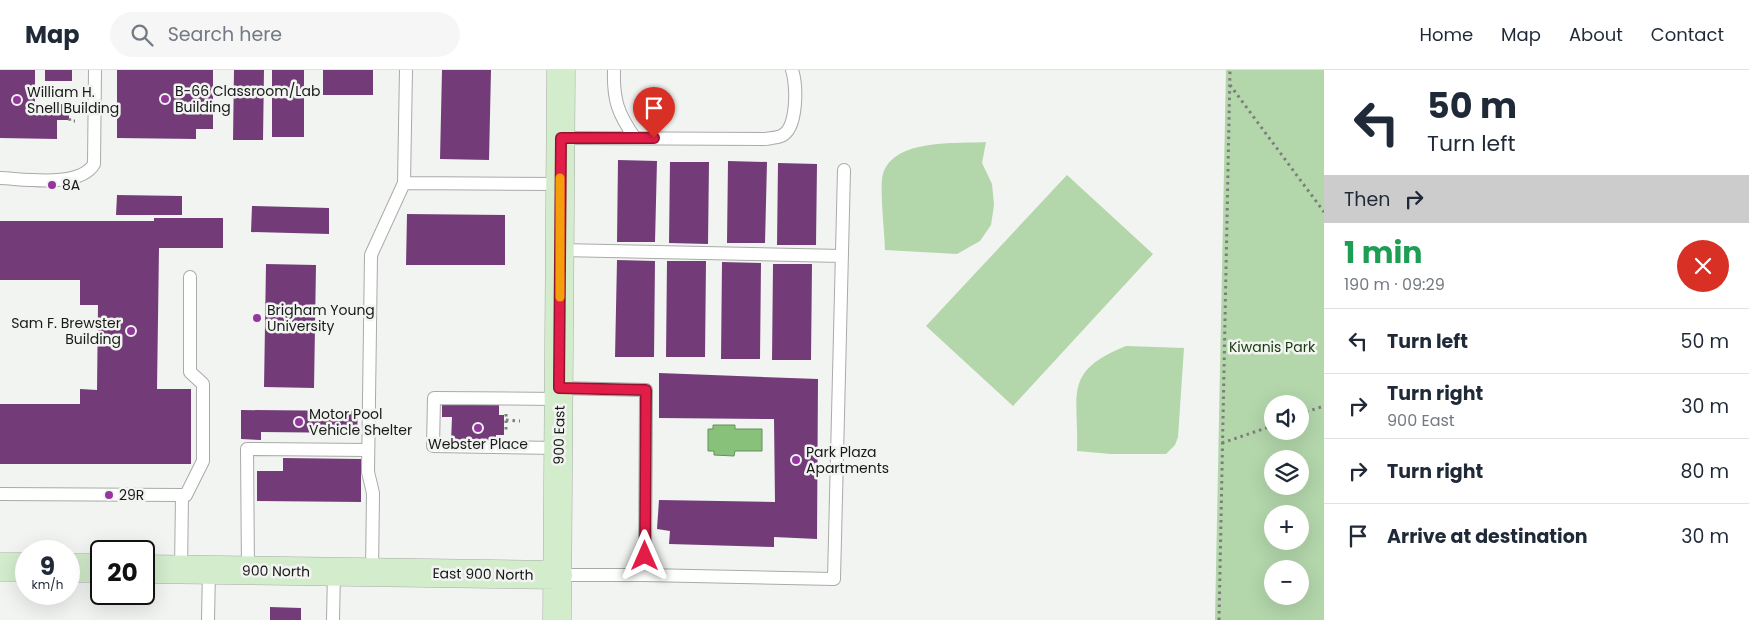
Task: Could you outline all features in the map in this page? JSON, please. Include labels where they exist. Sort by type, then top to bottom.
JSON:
[{"type":"main road","name":"900 East","points":[[557,620],[561,70]]},
{"type":"main road","points":[[0,567],[15,567]]},
{"type":"main road","name":"900 North","points":[[155,569],[408,573]]},
{"type":"main road","name":"East 900 North","points":[[408,573],[558,575]]},
{"type":"lane","points":[[0,178],[64,180],[78,178],[89,172],[94,164],[95,70]]},
{"type":"lane","points":[[372,573],[373,493],[368,472],[371,255],[404,183],[406,70]]},
{"type":"lane","points":[[614,70],[613,94],[621,119],[635,138]]},
{"type":"lane","points":[[561,138],[765,139],[782,136],[792,124],[796,82],[792,70]]},
{"type":"lane","points":[[558,575],[645,574],[834,579],[844,170]]},
{"type":"lane","points":[[404,183],[560,184]]},
{"type":"lane","points":[[560,250],[842,256]]},
{"type":"lane","points":[[0,494],[186,495],[203,461],[203,384],[190,372],[190,277]]},
{"type":"lane","points":[[558,448],[434,446],[434,398],[505,399],[559,393],[646,390],[645,574]]},
{"type":"lane","points":[[248,570],[247,449],[368,450]]},
{"type":"lane","points":[[181,570],[182,495]]},
{"type":"lane","points":[[208,620],[209,570]]},
{"type":"lane","points":[[333,620],[334,572]]},
{"type":"path","points":[[1219,620],[1230,70]]},
{"type":"path","points":[[1229,84],[1324,212]]},
{"type":"path","points":[[68,112],[70,121],[74,121]]},
{"type":"path","points":[[505,399],[506,447]]},
{"type":"path","points":[[1309,411],[1324,406]]},
{"type":"path","points":[[505,420],[520,421]]},
{"type":"path","points":[[1222,443],[1264,429]]},
{"type":"green space","name":"Kiwanis Park","points":[[1226,70],[1324,70],[1324,620],[1215,620]]},
{"type":"green space","points":[[986,142],[982,163],[992,184],[994,205],[991,225],[980,241],[957,254],[885,250],[882,180],[889,162],[900,154],[928,145]]},
{"type":"green space","points":[[1067,175],[1153,254],[1013,406],[926,326]]},
{"type":"green space","points":[[1126,346],[1184,348],[1178,437],[1175,445],[1166,454],[1111,454],[1077,451],[1078,386],[1083,375],[1092,365]]},
{"type":"shaded area","points":[[713,425],[735,425],[735,429],[762,429],[762,451],[735,451],[734,456],[714,455],[714,451],[708,451],[708,429],[713,429]]},
{"type":"building","name":"William H. Snell Building","points":[[0,70],[35,70],[35,104],[69,104],[69,120],[57,120],[57,139],[0,138]]},
{"type":"building","points":[[45,70],[72,70],[72,81],[45,81]]},
{"type":"building","name":"B-66 Classroom/Lab Building","points":[[117,70],[213,70],[213,129],[196,129],[196,139],[117,138]]},
{"type":"building","points":[[234,70],[264,70],[263,140],[233,140]]},
{"type":"building","points":[[272,70],[304,70],[304,137],[272,137]]},
{"type":"building","points":[[323,70],[373,70],[373,95],[323,95]]},
{"type":"building","points":[[442,70],[491,70],[489,160],[440,159]]},
{"type":"building","points":[[618,160],[657,161],[655,242],[617,242]]},
{"type":"building","points":[[728,161],[767,162],[765,243],[727,243]]},
{"type":"building","points":[[670,162],[709,162],[708,244],[669,243]]},
{"type":"building","points":[[778,163],[817,164],[816,245],[777,245]]},
{"type":"building","points":[[117,195],[182,196],[182,215],[116,215]]},
{"type":"building","points":[[252,206],[329,208],[329,234],[251,232]]},
{"type":"building","points":[[407,214],[505,215],[505,265],[406,265]]},
{"type":"building","name":"Sam F. Brewster Building","points":[[154,218],[223,218],[223,248],[159,248],[157,389],[191,389],[191,464],[0,464],[0,404],[80,404],[80,389],[97,390],[98,305],[80,305],[80,280],[0,280],[0,221],[154,221]]},
{"type":"building","points":[[617,260],[655,261],[654,357],[615,357]]},
{"type":"building","points":[[667,261],[706,261],[705,357],[666,357]]},
{"type":"building","points":[[722,262],[761,263],[760,359],[721,359]]},
{"type":"building","points":[[266,264],[316,265],[314,388],[264,387]]},
{"type":"building","points":[[773,264],[812,264],[811,360],[772,360]]},
{"type":"building","name":"Park Plaza Apartments","points":[[659,373],[818,379],[817,539],[774,537],[774,547],[669,544],[670,531],[657,529],[659,500],[775,502],[774,419],[659,418]]},
{"type":"building","name":"Webster Place","points":[[499,402],[499,415],[504,415],[504,435],[496,435],[496,442],[451,442],[452,417],[442,417],[442,403]]},
{"type":"building","name":"Motor Pool Vehicle Shelter","points":[[241,410],[358,411],[357,433],[261,432],[261,440],[241,439]]},
{"type":"building","points":[[283,458],[361,459],[361,502],[257,501],[257,471],[283,471]]},
{"type":"building","points":[[270,607],[301,608],[301,620],[270,620]]},
{"type":"slow traffic","points":[[560,178],[560,297]]},
{"type":"place","name":"B-66 Classroom/Lab Building","points":[[165,99]]},
{"type":"place","name":"William H. Snell Building","points":[[17,100]]},
{"type":"place","name":"8A","points":[[52,185]]},
{"type":"place","name":"Brigham Young University","points":[[257,318]]},
{"type":"place","name":"Sam F. Brewster Building","points":[[131,331]]},
{"type":"place","name":"Motor Pool Vehicle Shelter","points":[[299,422]]},
{"type":"place","name":"Webster Place","points":[[478,428]]},
{"type":"place","name":"Park Plaza Apartments","points":[[796,460]]},
{"type":"place","name":"29R","points":[[109,495]]},
{"type":"route","points":[[645,556],[646,390],[559,388],[561,138],[654,138]]}]
